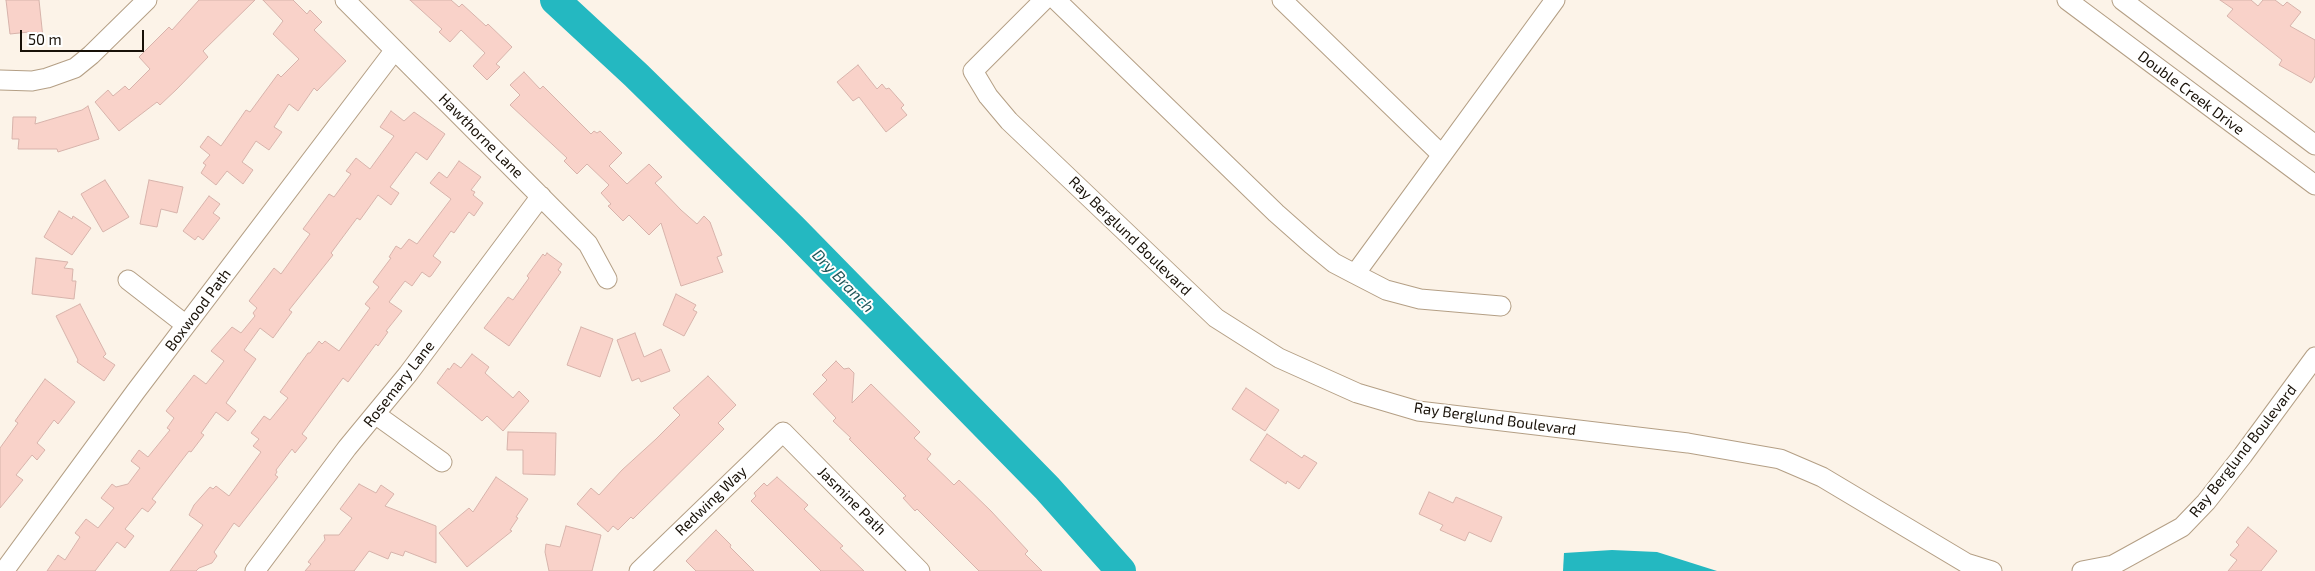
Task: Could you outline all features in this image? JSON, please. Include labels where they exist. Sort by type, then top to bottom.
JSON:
[{"type":"street","points":[[0,80],[40,80],[57,76],[75,68],[91,55],[147,0]]},
{"type":"street","name":"Hawthorne Lane","points":[[345,0],[588,244],[607,279]]},
{"type":"street","name":"Ray Berglund Boulevard","points":[[1044,0],[972,71],[988,96],[1010,121],[1216,318],[1279,358],[1356,393],[1418,411],[1688,443],[1780,459],[1822,477],[1966,563],[1992,571]]},
{"type":"street","points":[[1056,0],[1276,213],[1334,262],[1386,290],[1420,299],[1501,306]]},
{"type":"street","points":[[1282,0],[1442,155]]},
{"type":"street","points":[[1355,274],[1555,0]]},
{"type":"street","name":"Double Creek Drive","points":[[2067,0],[2315,185]]},
{"type":"street","points":[[2122,0],[2315,144]]},
{"type":"street","name":"Boxwood Path","points":[[4,571],[186,325],[394,50]]},
{"type":"street","name":"Rosemary Lane","points":[[255,571],[375,414],[408,374],[541,196]]},
{"type":"street","points":[[128,280],[186,325]]},
{"type":"street","name":"Ray Berglund Boulevard","points":[[2082,571],[2114,565],[2182,527],[2230,471],[2313,363]]},
{"type":"street","points":[[375,414],[442,462]]},
{"type":"street","name":"Redwing Way","points":[[639,571],[783,432]]},
{"type":"street","name":"Jasmine Path","points":[[783,432],[920,571]]},
{"type":"water","points":[[1612,550],[1657,552],[1717,571],[1563,571],[1564,553]]},
{"type":"building","points":[[6,0],[39,0],[43,38],[30,39],[29,32],[10,34]]},
{"type":"building","points":[[199,0],[255,0],[203,51],[208,57],[177,89],[160,105],[157,102],[119,131],[95,102],[108,90],[113,96],[125,86],[129,90],[150,69],[139,57],[169,27],[172,30]]},
{"type":"building","points":[[263,0],[293,0],[307,14],[310,10],[322,22],[314,30],[346,61],[317,91],[314,88],[298,111],[289,104],[274,127],[282,132],[269,150],[256,141],[242,162],[253,170],[243,184],[227,171],[216,185],[201,173],[206,165],[203,163],[210,155],[200,147],[208,136],[221,146],[246,110],[250,112],[278,74],[281,77],[299,59],[273,34],[283,21]]},
{"type":"building","points":[[410,0],[451,0],[459,7],[462,4],[486,26],[488,24],[512,47],[496,64],[500,67],[487,80],[473,66],[485,53],[461,30],[450,42],[439,32],[442,29]]},
{"type":"building","points":[[2220,0],[2251,0],[2258,6],[2263,0],[2275,0],[2283,6],[2287,2],[2301,12],[2290,26],[2315,40],[2315,76],[2311,83],[2279,65],[2282,60],[2227,16],[2233,9]]},
{"type":"building","points":[[858,65],[877,89],[882,84],[886,89],[889,88],[904,105],[901,108],[907,115],[886,132],[859,97],[853,101],[837,82]]},
{"type":"building","points":[[524,72],[540,89],[543,86],[591,134],[594,131],[597,133],[600,131],[622,153],[609,166],[627,184],[649,164],[662,177],[655,183],[681,210],[697,224],[704,216],[710,222],[722,255],[717,257],[723,272],[681,286],[661,223],[649,235],[629,215],[623,221],[608,206],[611,204],[601,193],[609,185],[587,164],[577,174],[564,161],[567,158],[510,105],[520,95],[510,85]]},
{"type":"building","points":[[88,106],[99,139],[58,152],[57,149],[18,149],[19,139],[12,139],[13,117],[36,117],[35,124],[82,110]]},
{"type":"building","points":[[391,111],[404,121],[414,112],[445,134],[427,160],[416,152],[390,187],[399,193],[391,205],[378,195],[360,220],[357,218],[331,253],[333,255],[289,310],[292,312],[273,338],[260,328],[244,350],[256,359],[226,403],[236,411],[228,421],[216,412],[201,433],[204,435],[191,452],[189,451],[152,499],[156,502],[148,512],[142,508],[125,529],[134,536],[125,548],[117,542],[95,571],[47,571],[58,555],[65,560],[80,537],[75,533],[86,519],[98,528],[114,508],[101,498],[112,484],[116,487],[128,484],[140,468],[131,461],[139,450],[148,457],[170,430],[167,428],[174,418],[166,411],[194,375],[206,384],[224,361],[211,351],[232,327],[241,333],[255,316],[253,313],[257,308],[249,301],[274,268],[281,274],[310,234],[303,229],[329,194],[334,197],[351,174],[346,171],[356,158],[370,169],[394,136],[380,127]]},
{"type":"building","points":[[459,161],[481,177],[471,190],[475,192],[473,195],[483,203],[474,216],[469,212],[454,233],[451,231],[433,256],[441,262],[431,276],[429,277],[422,272],[412,286],[405,281],[389,302],[402,311],[386,331],[388,332],[378,346],[376,344],[348,382],[343,378],[302,434],[307,438],[295,453],[292,449],[276,470],[275,475],[278,477],[239,527],[234,523],[214,552],[217,556],[212,563],[196,571],[170,571],[203,525],[189,515],[194,505],[210,487],[213,489],[216,486],[229,496],[261,452],[253,446],[259,439],[251,433],[264,416],[270,420],[288,398],[280,392],[319,341],[322,344],[325,341],[339,351],[370,308],[365,304],[379,287],[373,282],[391,258],[389,257],[396,246],[401,249],[409,239],[417,244],[451,199],[430,183],[439,172],[447,178]]},
{"type":"building","points":[[105,180],[129,217],[103,232],[81,194]]},
{"type":"building","points":[[149,180],[183,187],[177,213],[161,209],[157,227],[140,224]]},
{"type":"building","points":[[209,196],[220,204],[213,213],[220,218],[203,240],[198,236],[195,240],[183,231]]},
{"type":"building","points":[[59,211],[72,219],[73,216],[91,228],[72,255],[44,237]]},
{"type":"building","points":[[547,253],[562,264],[558,270],[561,272],[509,346],[484,328],[508,297],[513,300],[529,278],[527,276],[543,254],[545,256]]},
{"type":"building","points":[[36,258],[68,262],[64,268],[73,269],[72,281],[76,281],[74,299],[32,294]]},
{"type":"building","points":[[676,294],[696,305],[693,310],[697,312],[684,336],[663,325]]},
{"type":"building","points":[[80,304],[106,354],[103,357],[115,365],[104,381],[77,362],[78,360],[56,316]]},
{"type":"building","points":[[581,327],[613,339],[600,377],[567,365]]},
{"type":"building","points":[[635,333],[644,357],[661,349],[670,371],[641,382],[639,378],[632,381],[617,340]]},
{"type":"building","points":[[472,354],[489,367],[485,373],[513,398],[519,391],[529,401],[503,431],[487,416],[482,421],[437,383],[454,363],[461,368]]},
{"type":"building","points":[[836,361],[844,369],[849,368],[854,373],[852,403],[871,384],[920,432],[914,438],[931,454],[927,459],[954,485],[959,480],[991,511],[1028,551],[1025,554],[1042,571],[979,571],[917,509],[915,511],[903,498],[906,496],[849,439],[851,438],[833,421],[836,418],[813,394],[827,380],[822,375]]},
{"type":"building","points":[[708,376],[736,405],[718,423],[724,429],[633,519],[631,517],[618,530],[613,526],[608,532],[577,504],[591,488],[599,495],[622,470],[680,415],[673,408]]},
{"type":"building","points":[[45,379],[75,402],[58,424],[54,420],[37,443],[45,450],[37,460],[32,455],[16,475],[23,480],[0,508],[0,448],[18,423],[15,421]]},
{"type":"building","points":[[1246,388],[1279,410],[1265,431],[1232,409]]},
{"type":"building","points":[[508,432],[556,433],[555,475],[523,474],[523,450],[507,450]]},
{"type":"building","points":[[1267,434],[1302,458],[1304,455],[1317,463],[1299,489],[1287,481],[1286,484],[1250,460]]},
{"type":"building","points":[[496,477],[528,499],[516,517],[518,518],[510,530],[512,531],[467,567],[439,533],[469,508],[473,512]]},
{"type":"building","points":[[777,477],[808,505],[804,509],[843,546],[840,548],[864,571],[821,571],[751,501],[756,496],[754,493],[764,483],[767,486]]},
{"type":"building","points":[[359,484],[376,493],[381,485],[394,494],[385,506],[436,526],[436,563],[405,551],[403,556],[391,552],[388,559],[369,551],[354,571],[305,571],[311,564],[308,562],[325,540],[324,535],[339,535],[352,518],[340,509]]},
{"type":"building","points":[[1429,492],[1453,503],[1456,497],[1502,517],[1491,542],[1469,532],[1465,541],[1440,530],[1443,525],[1419,514]]},
{"type":"building","points":[[566,526],[601,535],[592,571],[549,571],[545,552],[546,544],[560,547]]},
{"type":"building","points":[[2248,527],[2277,551],[2261,571],[2228,571],[2237,560],[2230,555],[2239,545],[2236,542]]},
{"type":"building","points":[[716,530],[754,571],[696,571],[686,561]]},
{"type":"waterway","name":"Dry Branch","points":[[555,0],[636,75],[793,229],[1047,488],[1121,571]]}]
